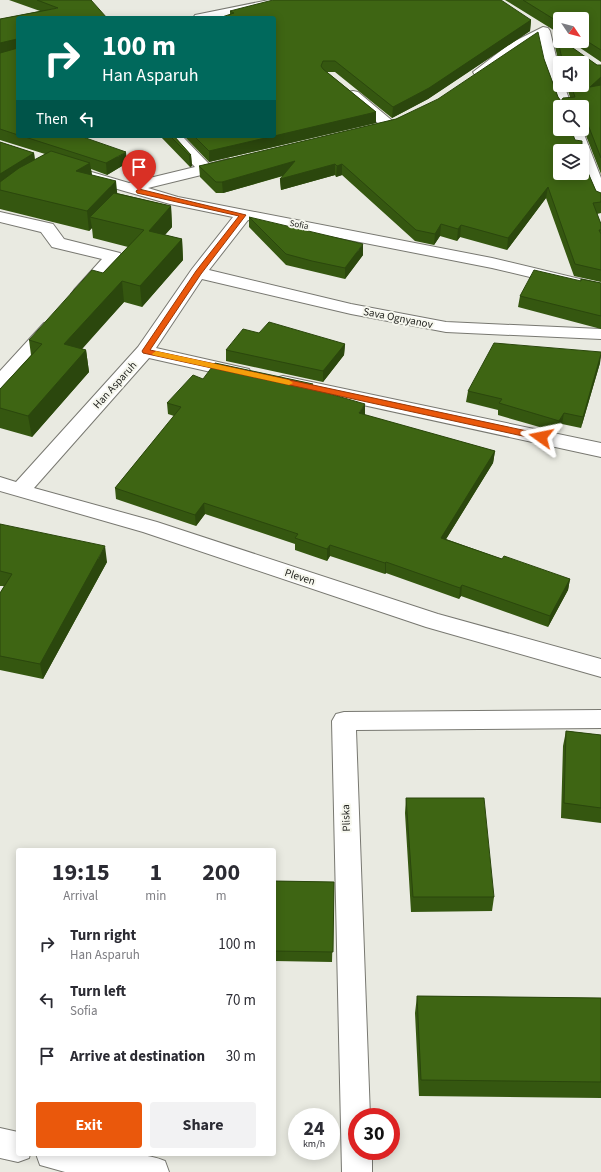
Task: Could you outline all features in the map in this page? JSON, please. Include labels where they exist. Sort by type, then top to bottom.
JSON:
[{"type":"street","points":[[210,16],[289,0]]},
{"type":"street","points":[[537,27],[553,38]]},
{"type":"street","points":[[470,79],[516,46],[537,27]]},
{"type":"street","points":[[537,27],[562,100]]},
{"type":"street","points":[[341,86],[396,124],[375,130]]},
{"type":"street","points":[[577,136],[601,198]]},
{"type":"street","points":[[176,138],[206,170]]},
{"type":"street","points":[[127,188],[244,160]]},
{"type":"street","name":"Sofia","points":[[74,172],[127,188],[243,215],[492,263],[601,289]]},
{"type":"street","name":"Han Asparuh","points":[[10,487],[146,351],[198,273],[243,215]]},
{"type":"street","points":[[0,217],[48,228],[58,243],[114,257],[0,383]]},
{"type":"street","name":"Sava Ognyanov","points":[[198,273],[351,309],[446,327],[601,334]]},
{"type":"street","points":[[146,351],[601,450]]},
{"type":"street","name":"Pleven","points":[[10,487],[150,527],[434,621],[601,668]]},
{"type":"street","name":"Pliska","points":[[357,1172],[344,721],[601,719]]},
{"type":"street","points":[[0,1143],[16,1147]]},
{"type":"street","points":[[60,1156],[120,1170],[154,1172]]},
{"type":"building","points":[[37,0],[91,0],[105,16],[16,16],[16,39],[0,43],[0,19],[58,8]]},
{"type":"building","points":[[273,0],[501,0],[531,20],[429,88],[393,107],[335,61],[323,61],[321,66],[323,69],[376,112],[276,136],[276,16],[225,16],[234,13],[230,11]]},
{"type":"building","points":[[523,0],[601,0],[601,50],[589,42],[589,12],[553,12],[553,19]]},
{"type":"building","points":[[538,32],[544,59],[553,83],[553,92],[556,92],[560,100],[553,100],[553,136],[574,136],[575,140],[582,141],[582,144],[553,144],[553,180],[589,180],[589,175],[596,191],[601,193],[601,202],[593,203],[601,224],[601,230],[599,230],[601,234],[601,270],[575,264],[548,187],[508,238],[461,225],[458,229],[441,224],[435,234],[416,230],[342,164],[337,166],[335,164],[280,179],[295,161],[222,182],[216,182],[199,166],[396,119],[438,99]]},
{"type":"building","points":[[560,48],[573,48],[584,56],[561,56]]},
{"type":"building","points":[[16,49],[16,134],[0,129],[0,53]]},
{"type":"building","points":[[589,59],[597,65],[601,65],[601,77],[590,87],[601,85],[601,158],[589,127],[589,100],[562,100],[563,98],[575,97],[573,92],[589,92]]},
{"type":"building","points":[[28,138],[86,138],[126,152],[106,163]]},
{"type":"building","points":[[172,138],[176,138],[191,155],[189,155]]},
{"type":"building","points":[[196,138],[265,138],[209,151]]},
{"type":"building","points":[[0,142],[34,153],[0,174]]},
{"type":"building","points":[[51,151],[90,163],[76,171],[116,181],[87,211],[0,190],[0,182],[19,168]]},
{"type":"building","points":[[114,193],[171,206],[149,231],[182,239],[140,286],[122,281],[64,344],[86,350],[28,416],[0,408],[0,389],[42,344],[29,340],[92,270],[103,273],[144,230],[90,217]]},
{"type":"building","points":[[249,217],[363,244],[345,268],[312,261],[286,254]]},
{"type":"building","points":[[534,270],[581,281],[581,279],[601,283],[601,316],[520,296]]},
{"type":"building","points":[[269,322],[345,344],[323,371],[226,350],[243,329],[259,333]]},
{"type":"building","points":[[494,343],[601,352],[583,417],[564,413],[559,421],[499,403],[502,399],[468,391]]},
{"type":"building","points":[[215,363],[313,384],[310,388],[365,404],[359,413],[495,451],[441,538],[502,559],[504,556],[570,579],[550,616],[462,585],[460,588],[386,562],[385,563],[330,545],[327,549],[295,538],[298,534],[204,503],[195,515],[115,488],[181,407],[167,403],[193,375],[203,379]]},
{"type":"building","points":[[0,524],[105,546],[40,664],[0,656],[0,593],[12,574],[0,571]]},
{"type":"building","points":[[566,731],[601,735],[601,808],[564,803]]},
{"type":"building","points":[[406,798],[484,798],[494,897],[413,897]]},
{"type":"building","points":[[276,881],[334,882],[333,952],[276,951]]},
{"type":"building","points":[[417,996],[601,998],[601,1082],[421,1080]]},
{"type":"slow traffic","points":[[156,354],[289,383]]},
{"type":"route","points":[[139,191],[176,201],[243,215],[198,273],[146,351],[541,437]]}]
